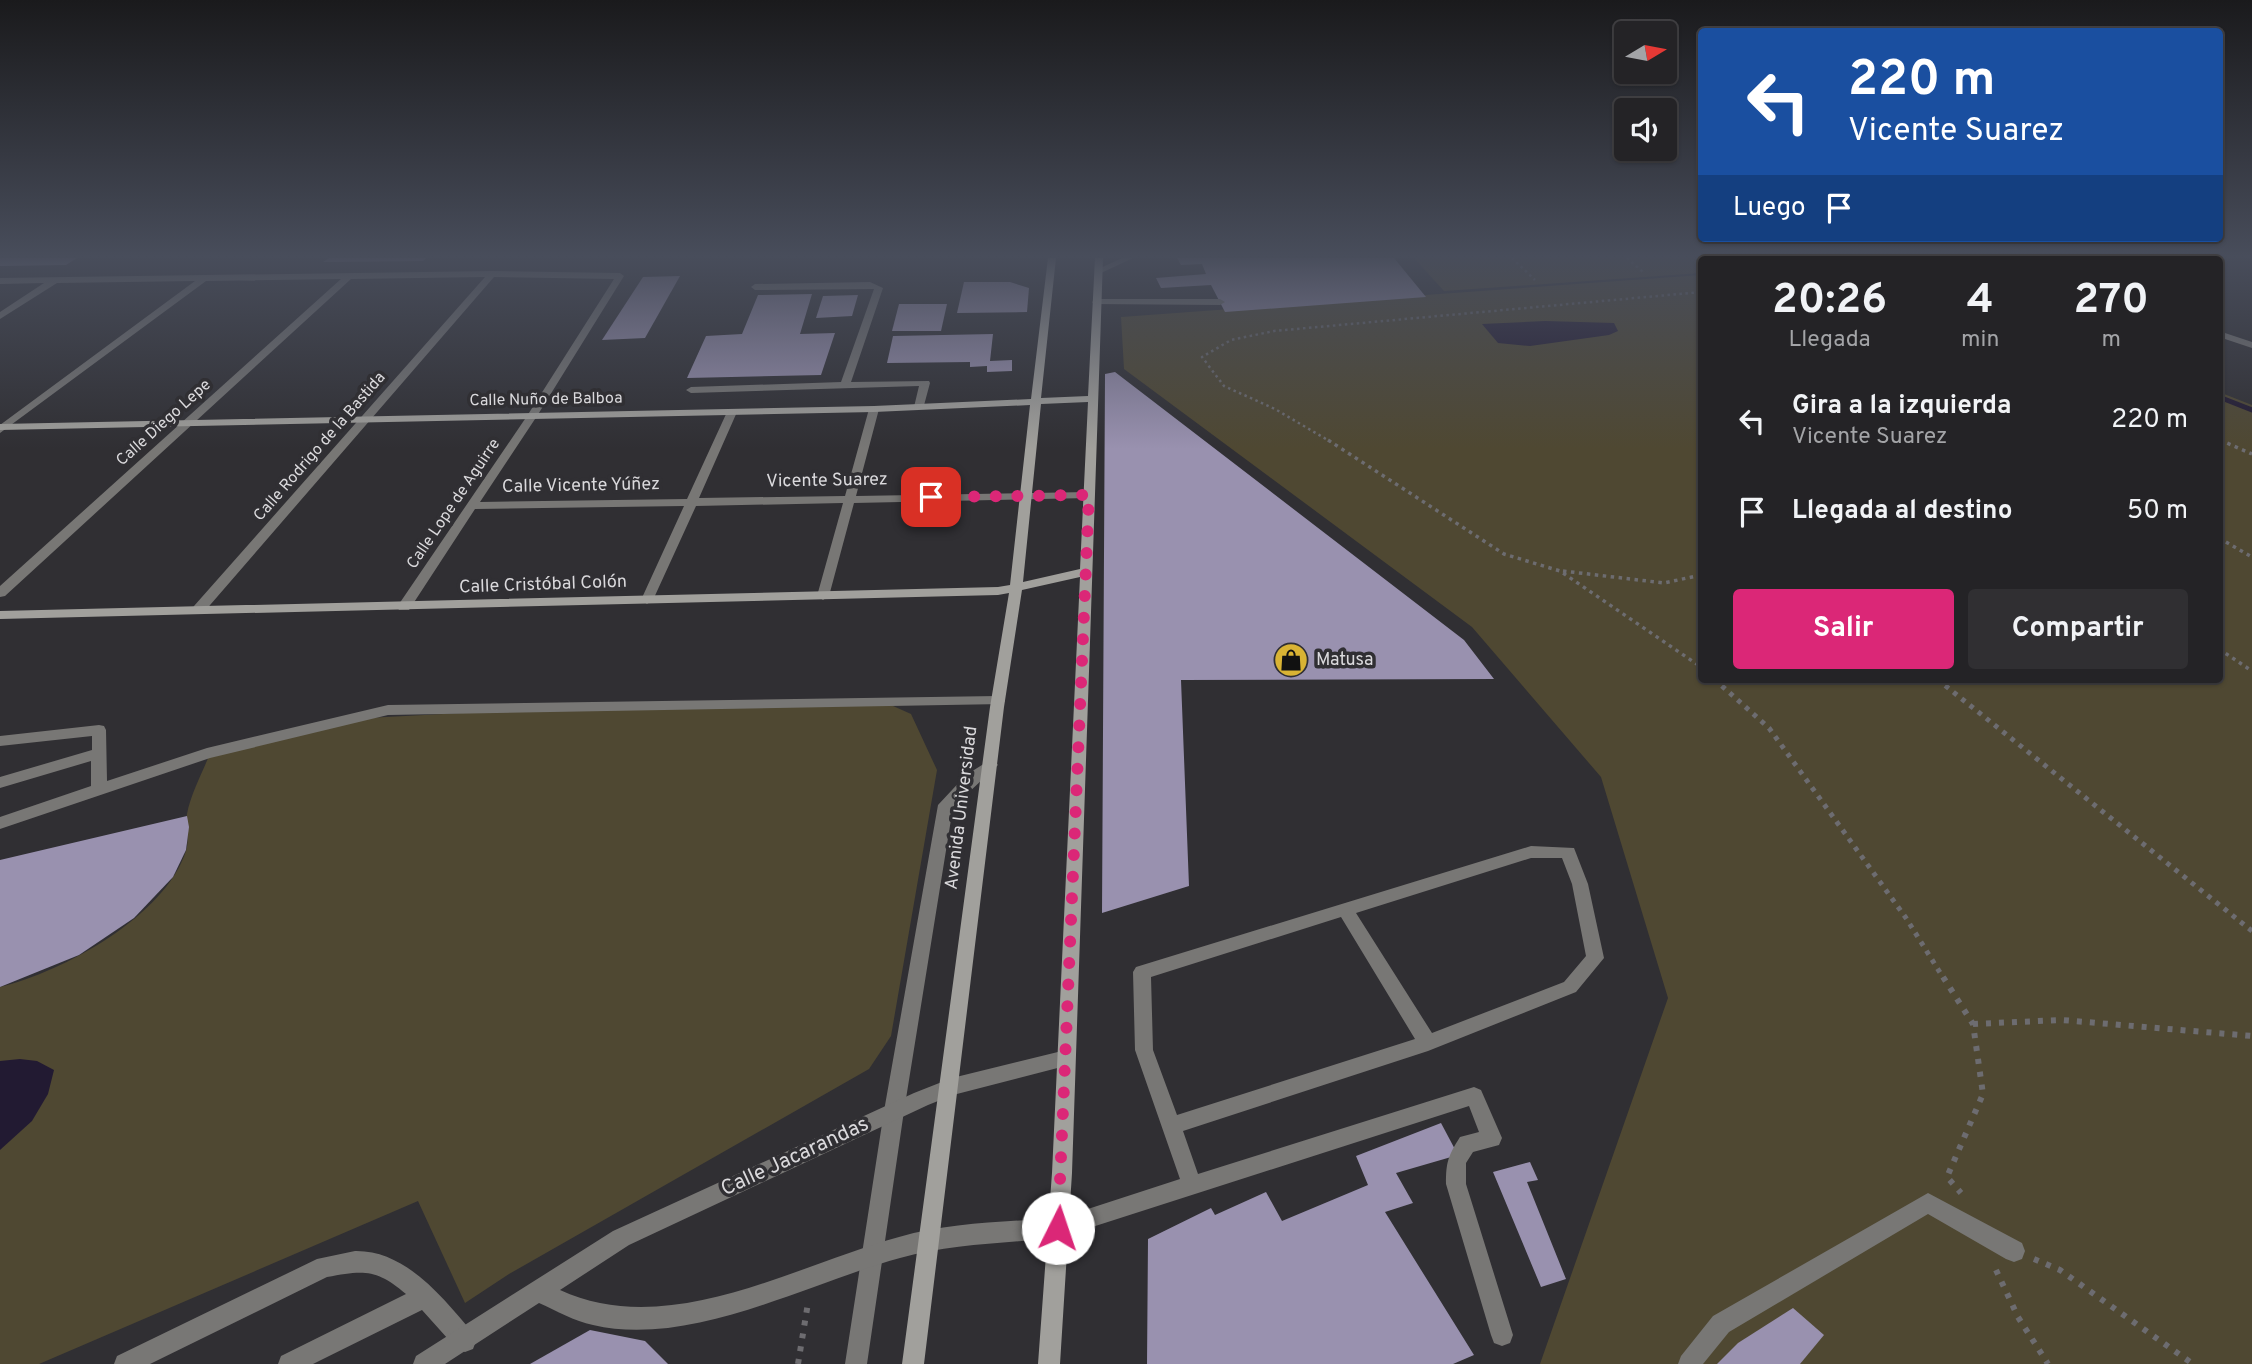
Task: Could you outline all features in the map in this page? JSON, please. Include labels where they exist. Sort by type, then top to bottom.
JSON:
[{"type":"main road","name":"Avenida Universidad","points":[[913,1364],[952,1087],[998,701],[1015,588],[1023,496],[1044,322]]},
{"type":"main road","points":[[1049,1364],[1066,1058],[1096,322]]},
{"type":"main road","name":"Calle Nuño de Balboa","points":[[1,428],[874,409],[1093,399]]},
{"type":"main road","name":"Calle Cristóbal Colón","points":[[0,615],[823,596],[1015,588],[1086,572]]},
{"type":"street","points":[[1,428],[145,322]]},
{"type":"street","name":"Calle Diego Lepe","points":[[0,593],[299,322]]},
{"type":"street","name":"Calle Rodrigo de la Bastida","points":[[199,609],[450,322]]},
{"type":"street","name":"Calle Lope de Aguirre","points":[[404,607],[532,416],[591,322]]},
{"type":"street","points":[[845,386],[867,322]]},
{"type":"street","points":[[2223,335],[2252,345]]},
{"type":"street","points":[[691,390],[925,383],[919,407]]},
{"type":"street","points":[[823,596],[874,409]]},
{"type":"street","points":[[648,600],[732,412]]},
{"type":"street","name":"Vicente Suarez","points":[[692,502],[1089,495]]},
{"type":"street","name":"Calle Vicente Yúñez","points":[[471,506],[692,502]]},
{"type":"street","points":[[0,823],[207,753],[353,717],[399,709],[998,701]]},
{"type":"street","points":[[0,741],[99,730],[99,789]]},
{"type":"street","points":[[0,783],[99,753]]},
{"type":"street","points":[[856,1364],[894,1111],[946,804],[971,779],[990,765]]},
{"type":"street","points":[[1171,1126],[1428,1043],[1570,987],[1595,958],[1580,884],[1568,852],[1531,852],[1142,972],[1144,1050],[1171,1126],[1192,1185]]},
{"type":"street","points":[[1345,909],[1428,1043]]},
{"type":"street","name":"Calle Jacarandas","points":[[424,1364],[465,1341],[621,1238],[894,1111],[952,1087],[1066,1058]]},
{"type":"street","points":[[539,1292],[596,1315],[663,1317],[748,1301],[812,1275],[931,1239],[1058,1228],[1474,1096],[1492,1138],[1467,1144],[1456,1161],[1456,1184],[1502,1335]]},
{"type":"street","points":[[1689,1364],[1721,1324],[1928,1203],[2014,1251]]},
{"type":"street","points":[[125,1364],[325,1267],[353,1261],[385,1266],[424,1297],[465,1341]]},
{"type":"street","points":[[289,1364],[424,1297]]},
{"type":"path","points":[[1376,322],[1274,331],[1231,340],[1202,357],[1224,386],[1275,409],[1358,457],[1504,554],[1560,571],[1664,583],[1698,576]]},
{"type":"path","points":[[2223,442],[2252,454]]},
{"type":"path","points":[[2223,541],[2252,557]]},
{"type":"path","points":[[1560,571],[1698,665]]},
{"type":"path","points":[[2223,652],[2252,671]]},
{"type":"path","points":[[1718,683],[1769,728],[1906,918],[1973,1024],[1983,1094],[1947,1177],[1964,1196]]},
{"type":"path","points":[[1942,683],[2252,931]]},
{"type":"path","points":[[1973,1024],[2062,1020],[2252,1036]]},
{"type":"path","points":[[2048,1364],[2018,1317],[1995,1266],[2014,1251],[2060,1270],[2193,1364]]},
{"type":"path","points":[[798,1364],[812,1275]]},
{"type":"shaded area","points":[[1121,322],[1698,322],[1698,683],[2223,683],[2223,394],[2252,405],[2252,1364],[1540,1364],[1668,998],[1601,777],[1472,627],[1124,369]]},
{"type":"shaded area","points":[[1614,323],[1618,331],[1609,335],[1530,346],[1498,343],[1482,324]]},
{"type":"shaded area","points":[[611,705],[893,706],[911,714],[937,770],[891,1036],[869,1069],[509,1274],[465,1303],[418,1201],[39,1364],[0,1364],[0,987],[53,969],[81,955],[135,919],[157,898],[175,875],[186,851],[189,806],[210,753],[348,719]]},
{"type":"shaded area","points":[[0,1061],[37,1061],[54,1070],[48,1094],[32,1121],[0,1150]]},
{"type":"building","points":[[614,322],[654,322],[645,338],[602,340]]},
{"type":"building","points":[[747,322],[804,322],[800,334],[835,333],[821,375],[687,378],[706,336],[742,334]]},
{"type":"building","points":[[894,322],[943,322],[941,331],[892,331]]},
{"type":"building","points":[[993,334],[990,361],[1012,360],[1012,371],[987,372],[987,366],[970,367],[970,362],[887,363],[893,336]]},
{"type":"building","name":"Matusa","points":[[1115,372],[1464,640],[1494,679],[1181,680],[1189,886],[1102,913],[1105,374]]},
{"type":"building","points":[[187,816],[189,827],[186,850],[173,877],[134,918],[79,955],[0,987],[0,860]]},
{"type":"building","points":[[1441,1123],[1458,1155],[1396,1173],[1413,1203],[1385,1212],[1474,1355],[1453,1364],[1147,1364],[1148,1239],[1211,1208],[1215,1215],[1266,1192],[1282,1221],[1368,1185],[1356,1156]]},
{"type":"building","points":[[1530,1162],[1538,1180],[1527,1182],[1566,1279],[1541,1287],[1493,1172]]},
{"type":"building","points":[[1793,1308],[1824,1335],[1800,1364],[1717,1364],[1738,1343]]},
{"type":"building","points":[[590,1330],[645,1341],[668,1364],[530,1364]]},
{"type":"waterway","points":[[2223,399],[2252,410]]},
{"type":"place","name":"Matusa","points":[[1291,660]]},
{"type":"route","points":[[931,497],[1089,495],[1058,1228]]}]
